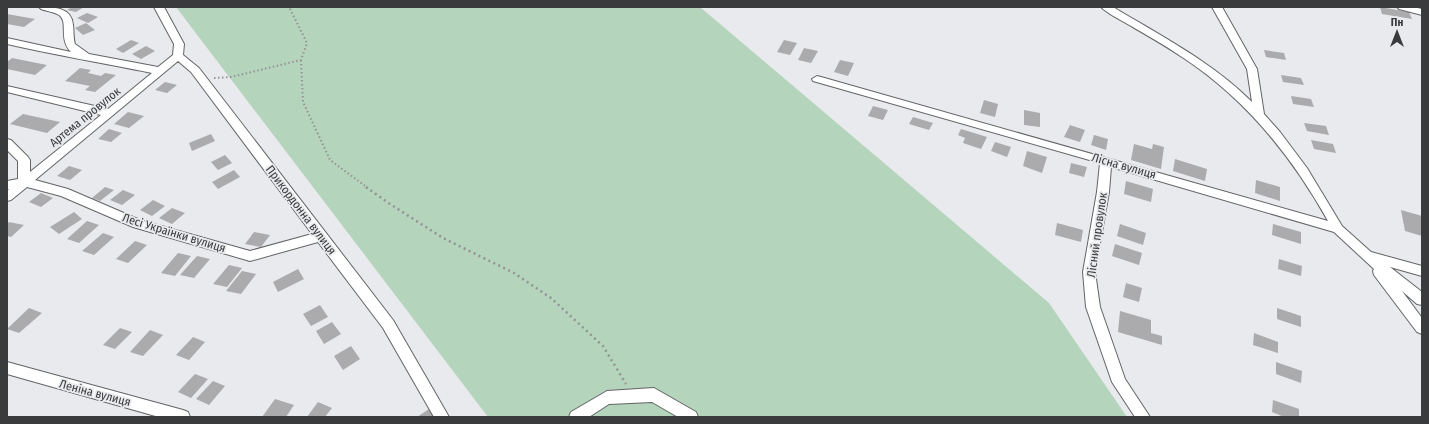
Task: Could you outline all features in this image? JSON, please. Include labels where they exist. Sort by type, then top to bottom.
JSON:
[{"type":"street","points":[[44,7],[62,12],[68,19],[70,29],[68,41],[74,49],[88,56]]},
{"type":"street","points":[[159,7],[179,44],[178,56]]},
{"type":"street","points":[[1106,7],[1186,56],[1227,85],[1259,115],[1288,148],[1317,190],[1338,229]]},
{"type":"street","points":[[1217,7],[1252,69],[1259,115]]},
{"type":"street","points":[[1402,7],[1422,12]]},
{"type":"street","points":[[7,41],[63,54],[88,56],[160,71]]},
{"type":"street","name":"Артема провулок","points":[[7,197],[178,56]]},
{"type":"street","name":"Прикордонна вулиця","points":[[178,56],[195,70],[388,324],[442,417]]},
{"type":"street","name":"Лісна вулиця","points":[[817,79],[1338,229],[1367,256],[1422,271]]},
{"type":"street","points":[[7,89],[110,113]]},
{"type":"street","points":[[7,143],[24,160],[24,182]]},
{"type":"street","name":"Лісний провулок","points":[[1106,161],[1103,192],[1089,272],[1093,307],[1119,382],[1142,417]]},
{"type":"street","name":"Лесі Українки вулиця","points":[[7,185],[24,182],[64,192],[137,224],[250,256],[321,236]]},
{"type":"street","points":[[1367,256],[1422,300]]},
{"type":"street","points":[[1367,256],[1422,328]]},
{"type":"street","name":"Леніна вулиця","points":[[7,368],[183,417]]},
{"type":"street","points":[[576,417],[607,398],[654,395],[691,417]]},
{"type":"path","points":[[288,7],[307,43],[301,60],[303,102],[330,160],[390,204],[443,238],[514,273],[550,298],[603,346],[634,396]]},
{"type":"path","points":[[202,79],[231,77],[301,60]]},
{"type":"green space","points":[[176,7],[700,7],[1049,303],[1127,417],[488,417]]},
{"type":"building","points":[[72,7],[84,7],[76,12],[67,10]]},
{"type":"building","points":[[1380,7],[1409,12],[1412,19],[1382,14]]},
{"type":"building","points":[[87,13],[98,17],[88,23],[77,18]]},
{"type":"building","points":[[7,14],[35,19],[24,27],[7,24]]},
{"type":"building","points":[[86,23],[95,30],[83,35],[75,28]]},
{"type":"building","points":[[131,40],[139,43],[123,53],[116,49]]},
{"type":"building","points":[[784,40],[797,43],[790,55],[777,52]]},
{"type":"building","points":[[146,46],[155,51],[141,59],[132,54]]},
{"type":"building","points":[[804,48],[818,51],[811,63],[798,60]]},
{"type":"building","points":[[1264,50],[1284,53],[1286,60],[1266,57]]},
{"type":"building","points":[[12,58],[47,65],[35,75],[7,69],[7,62]]},
{"type":"building","points":[[840,60],[854,63],[848,76],[834,72]]},
{"type":"building","points":[[80,68],[91,70],[88,73],[101,76],[105,73],[116,75],[95,92],[85,90],[90,86],[65,81]]},
{"type":"building","points":[[1281,75],[1301,78],[1304,85],[1283,82]]},
{"type":"building","points":[[165,82],[177,85],[167,93],[155,90]]},
{"type":"building","points":[[1291,96],[1311,99],[1314,107],[1293,104]]},
{"type":"building","points":[[984,100],[998,104],[995,117],[980,113]]},
{"type":"building","points":[[873,106],[888,110],[883,120],[868,116]]},
{"type":"building","points":[[1024,110],[1040,113],[1040,127],[1024,125]]},
{"type":"building","points":[[128,112],[144,116],[129,128],[114,124]]},
{"type":"building","points":[[23,114],[60,122],[47,133],[10,124]]},
{"type":"building","points":[[913,117],[933,123],[929,130],[909,124]]},
{"type":"building","points":[[1304,123],[1326,126],[1329,135],[1307,131]]},
{"type":"building","points":[[1070,125],[1085,130],[1080,142],[1064,137]]},
{"type":"building","points":[[109,129],[122,133],[111,142],[98,139]]},
{"type":"building","points":[[961,129],[987,137],[981,149],[963,143],[965,138],[958,135]]},
{"type":"building","points":[[211,134],[215,141],[192,151],[189,143]]},
{"type":"building","points":[[1094,135],[1108,139],[1106,150],[1091,145]]},
{"type":"building","points":[[1311,140],[1333,144],[1336,153],[1314,149]]},
{"type":"building","points":[[995,142],[1011,147],[1007,157],[991,151]]},
{"type":"building","points":[[1134,144],[1152,149],[1153,144],[1164,147],[1161,169],[1131,160]]},
{"type":"building","points":[[1027,151],[1047,157],[1042,173],[1023,166]]},
{"type":"building","points":[[225,155],[232,163],[218,170],[211,162]]},
{"type":"building","points":[[1175,159],[1207,169],[1205,181],[1173,171]]},
{"type":"building","points":[[1071,163],[1087,167],[1084,177],[1069,173]]},
{"type":"building","points":[[69,166],[82,170],[70,180],[57,176]]},
{"type":"building","points":[[234,170],[240,177],[218,189],[212,182]]},
{"type":"building","points":[[1256,180],[1280,187],[1280,201],[1255,193]]},
{"type":"building","points":[[1126,181],[1153,189],[1151,202],[1124,194]]},
{"type":"building","points":[[105,187],[114,190],[100,201],[92,198]]},
{"type":"building","points":[[123,190],[135,195],[122,205],[110,200]]},
{"type":"building","points":[[41,193],[53,198],[41,207],[29,202]]},
{"type":"building","points":[[153,200],[165,206],[152,216],[140,210]]},
{"type":"building","points":[[172,208],[185,213],[172,224],[159,218]]},
{"type":"building","points":[[1401,210],[1422,216],[1422,236],[1405,231]]},
{"type":"building","points":[[74,212],[82,219],[59,234],[50,227]]},
{"type":"building","points":[[87,221],[99,225],[79,243],[67,239]]},
{"type":"building","points":[[9,222],[24,225],[11,237],[7,236],[7,224]]},
{"type":"building","points":[[1057,223],[1083,230],[1081,242],[1055,235]]},
{"type":"building","points":[[1120,224],[1146,233],[1143,245],[1117,236]]},
{"type":"building","points":[[1273,224],[1301,232],[1301,244],[1272,235]]},
{"type":"building","points":[[254,232],[270,235],[261,247],[245,244]]},
{"type":"building","points":[[103,233],[114,237],[94,255],[82,251]]},
{"type":"building","points":[[135,241],[147,245],[128,263],[116,259]]},
{"type":"building","points":[[1115,244],[1142,253],[1139,265],[1112,256]]},
{"type":"building","points":[[178,253],[191,256],[175,276],[161,273]]},
{"type":"building","points":[[197,256],[210,259],[194,278],[180,275]]},
{"type":"building","points":[[1279,259],[1302,266],[1301,276],[1278,269]]},
{"type":"building","points":[[229,265],[242,268],[227,287],[213,284]]},
{"type":"building","points":[[298,269],[304,279],[278,292],[273,282]]},
{"type":"building","points":[[242,271],[256,274],[241,294],[226,291]]},
{"type":"building","points":[[1126,283],[1142,288],[1139,302],[1123,297]]},
{"type":"building","points":[[320,305],[328,317],[311,326],[303,314]]},
{"type":"building","points":[[29,308],[42,313],[19,333],[7,329]]},
{"type":"building","points":[[1277,308],[1301,316],[1301,327],[1277,319]]},
{"type":"building","points":[[1120,311],[1151,320],[1151,333],[1162,336],[1162,345],[1118,332]]},
{"type":"building","points":[[332,322],[341,334],[324,344],[316,331]]},
{"type":"building","points":[[120,328],[132,332],[115,349],[103,345]]},
{"type":"building","points":[[150,330],[163,335],[143,356],[130,352]]},
{"type":"building","points":[[1254,333],[1278,342],[1278,353],[1253,345]]},
{"type":"building","points":[[193,337],[205,342],[189,360],[176,355]]},
{"type":"building","points":[[351,346],[360,359],[343,370],[334,356]]},
{"type":"building","points":[[1276,362],[1302,371],[1301,383],[1276,374]]},
{"type":"building","points":[[195,374],[208,379],[191,398],[178,392]]},
{"type":"building","points":[[213,381],[225,386],[209,405],[196,399]]},
{"type":"building","points":[[275,399],[294,405],[286,417],[262,417]]},
{"type":"building","points":[[1273,400],[1299,409],[1299,417],[1284,417],[1272,412]]},
{"type":"building","points":[[318,402],[332,408],[325,417],[307,417]]},
{"type":"building","points":[[429,409],[435,417],[417,417]]}]
